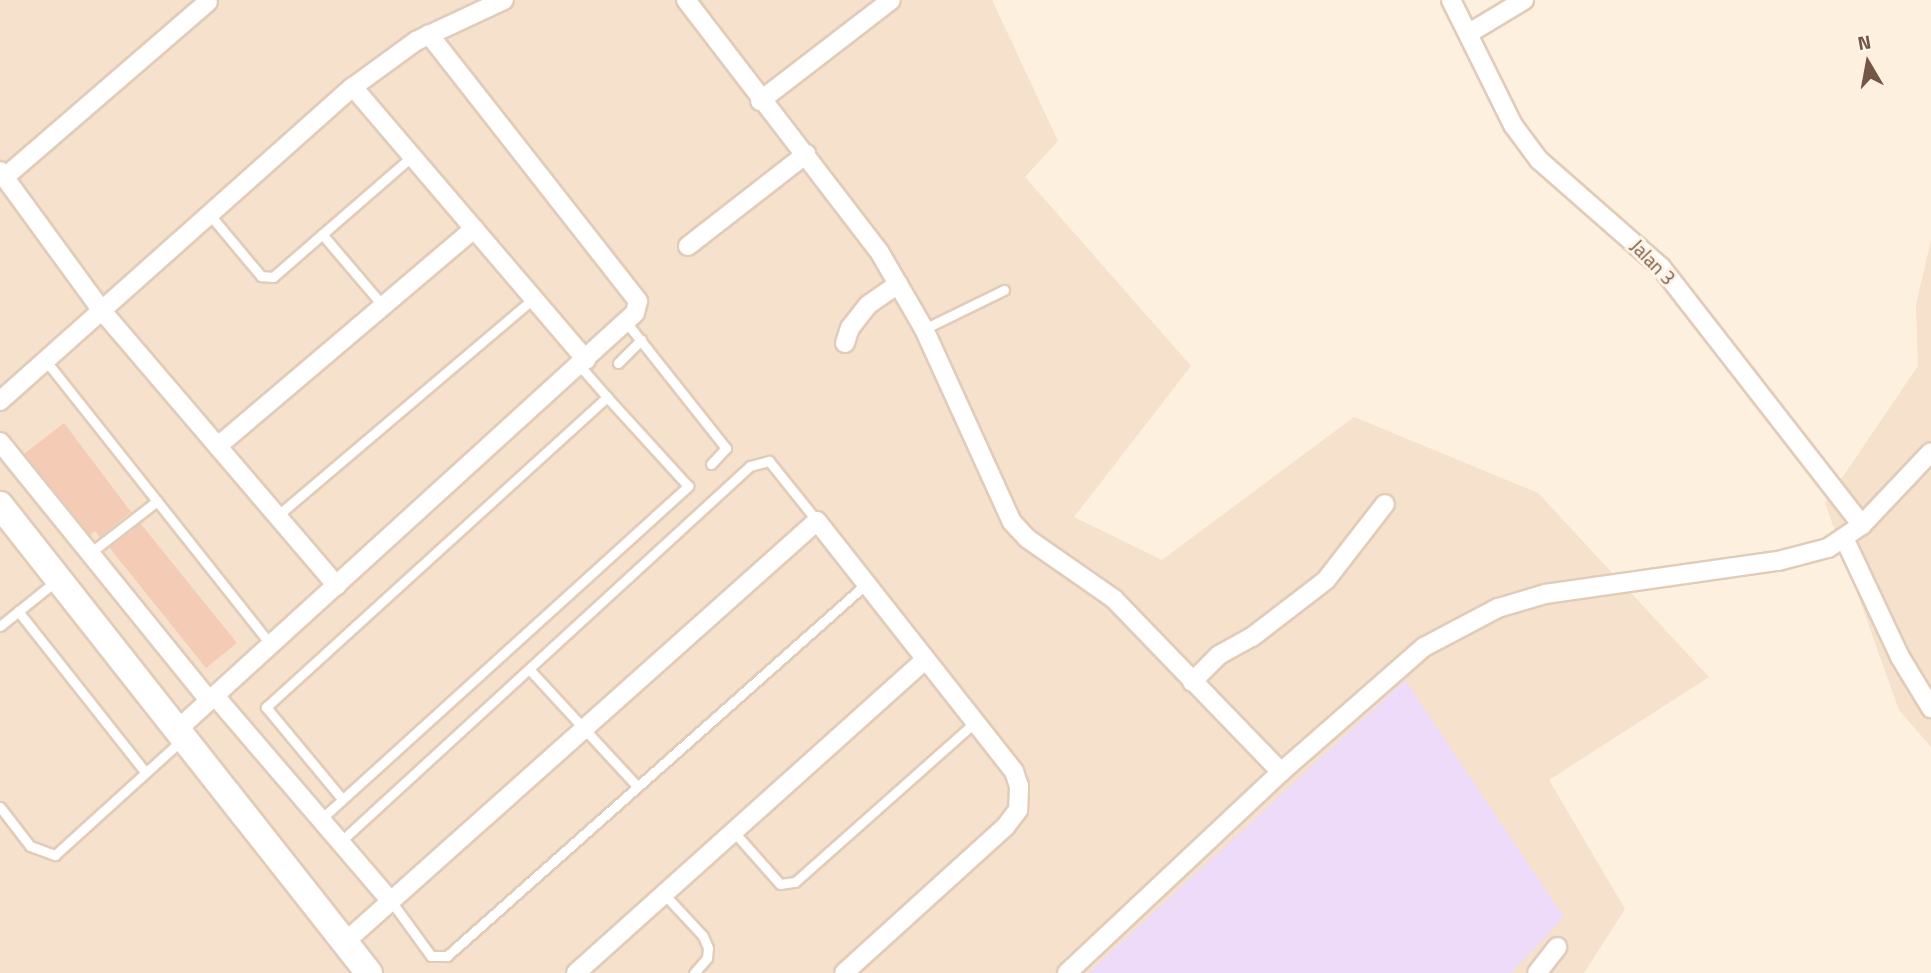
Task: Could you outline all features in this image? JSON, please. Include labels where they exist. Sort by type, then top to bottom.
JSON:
[{"type":"main road","points":[[4,517],[58,579],[369,973]]},
{"type":"street","points":[[0,401],[353,87],[429,34],[504,0]]},
{"type":"street","points":[[686,0],[760,102],[806,154],[898,284],[924,329],[1012,523],[1028,539],[1114,599],[1281,772]]},
{"type":"street","points":[[760,102],[891,0]]},
{"type":"street","name":"Jalan 3","points":[[1451,0],[1471,33],[1513,124],[1539,160],[1661,267],[1863,525]]},
{"type":"street","points":[[1471,33],[1524,0]]},
{"type":"street","points":[[208,2],[2,174],[103,312],[337,586]]},
{"type":"street","points":[[180,734],[212,698],[635,313],[638,301],[429,34]]},
{"type":"street","points":[[353,87],[533,299],[583,363]]},
{"type":"street","points":[[688,246],[806,154]]},
{"type":"street","points":[[218,446],[474,229]]},
{"type":"street","points":[[845,343],[850,328],[868,306],[898,284]]},
{"type":"street","points":[[0,442],[212,698],[321,819],[390,901]]},
{"type":"street","points":[[1067,973],[1281,772],[1424,647],[1478,617],[1545,594],[1806,554],[1844,540],[1863,525],[1931,452]]},
{"type":"street","points":[[1192,682],[1219,655],[1252,638],[1326,580],[1385,504]]},
{"type":"street","points":[[345,942],[817,522],[1014,771],[1019,786],[1018,810],[1005,828],[844,973]]},
{"type":"street","points":[[1844,540],[1900,657],[1931,708]]},
{"type":"street","points":[[576,973],[925,660]]},
{"type":"street","points":[[1537,973],[1558,947]]},
{"type":"lane","points":[[211,215],[261,276],[272,277],[412,156]]},
{"type":"lane","points":[[322,234],[383,306]]},
{"type":"lane","points":[[924,329],[1004,290]]},
{"type":"lane","points":[[277,516],[533,299]]},
{"type":"lane","points":[[626,322],[726,448],[711,464]]},
{"type":"lane","points":[[618,363],[640,340]]},
{"type":"lane","points":[[46,361],[271,645]]},
{"type":"lane","points":[[321,819],[688,486],[607,397],[583,363]]},
{"type":"lane","points":[[342,799],[266,707],[607,397]]},
{"type":"lane","points":[[339,843],[750,466],[769,461],[817,522]]},
{"type":"lane","points":[[90,553],[157,501]]},
{"type":"lane","points":[[0,626],[58,579]]},
{"type":"lane","points":[[390,901],[431,956],[447,956],[866,584]]},
{"type":"lane","points":[[18,611],[146,773]]},
{"type":"lane","points":[[529,669],[638,786]]},
{"type":"lane","points":[[734,832],[780,884],[795,883],[975,722]]},
{"type":"lane","points":[[0,807],[30,846],[55,855],[146,773],[180,734]]},
{"type":"lane","points":[[664,894],[703,936],[708,948],[707,958],[694,973]]},
{"type":"shaded area","points":[[0,0],[992,0],[1058,141],[1025,177],[1191,366],[1074,517],[1162,560],[1354,417],[1538,493],[1709,677],[1549,780],[1625,909],[1584,973],[0,973]]},
{"type":"shaded area","points":[[1931,240],[1931,747],[1899,710],[1825,503],[1918,366],[1916,305]]},
{"type":"shaded area","points":[[1405,680],[1564,917],[1511,973],[1088,973]]},
{"type":"building","points":[[64,423],[131,512],[100,537],[95,531],[90,535],[24,454]]},
{"type":"building","points":[[140,523],[237,643],[206,668],[109,547]]}]
